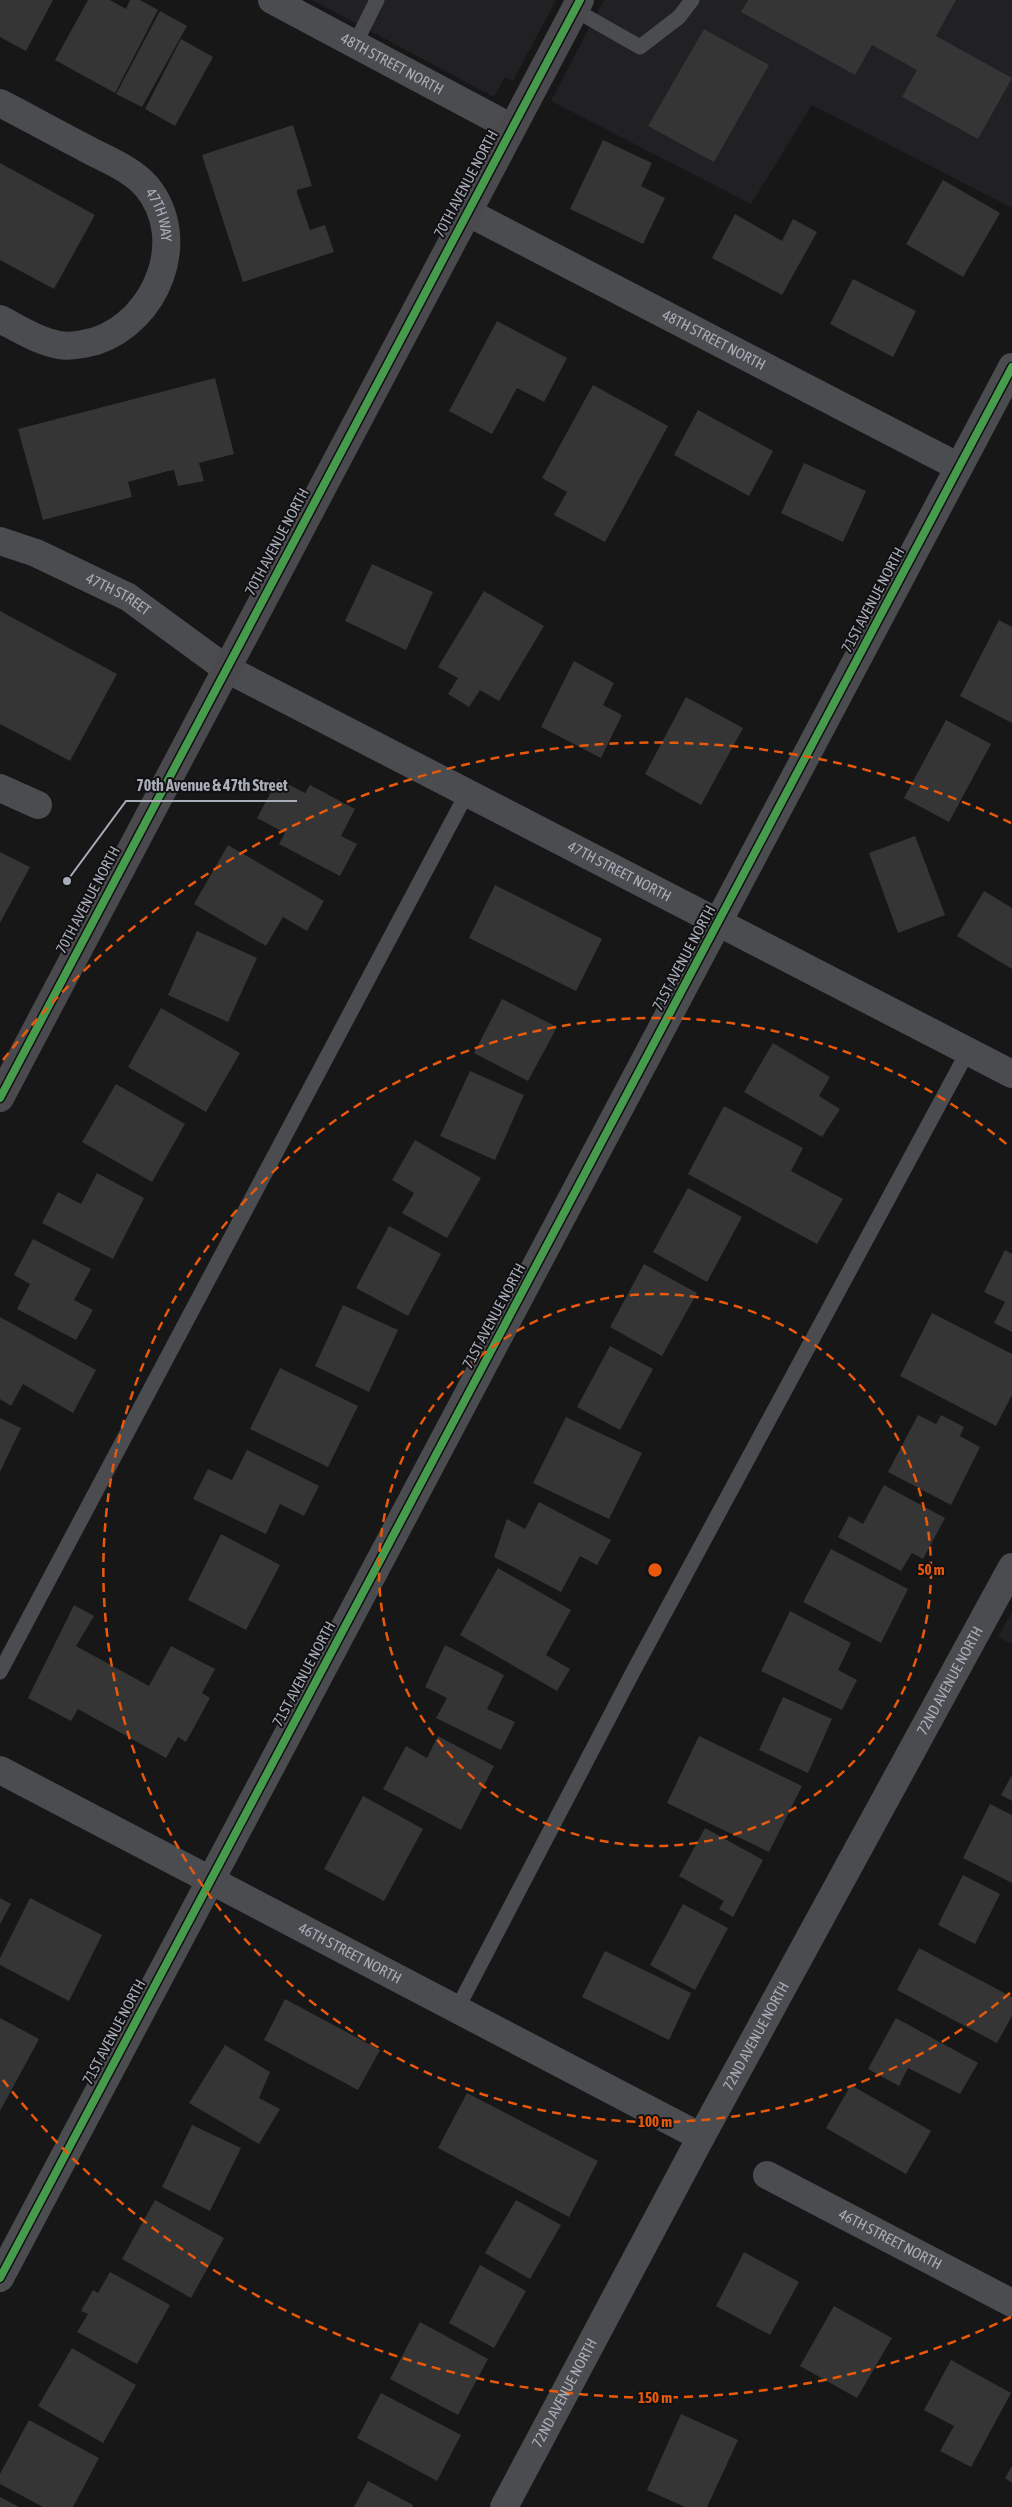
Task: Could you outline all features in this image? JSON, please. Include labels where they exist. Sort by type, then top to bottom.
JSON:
[{"type":"street","name":"48TH STREET NORTH","points":[[272,0],[512,128]]},
{"type":"street","name":"70TH AVENUE NORTH","points":[[0,1098],[577,5]]},
{"type":"street","name":"47TH WAY","points":[[0,103],[128,171],[147,188],[160,211],[168,238],[163,268],[154,294],[135,318],[111,336],[86,344],[60,346],[35,338],[0,319]]},
{"type":"street","name":"48TH STREET NORTH","points":[[467,212],[959,467]]},
{"type":"street","name":"71ST AVENUE NORTH","points":[[0,2278],[1012,367]]},
{"type":"street","name":"47TH STREET","points":[[0,541],[36,553],[128,597],[226,668]]},
{"type":"street","name":"47TH STREET NORTH","points":[[226,668],[1012,1074]]},
{"type":"street","points":[[0,788],[38,805]]},
{"type":"street","name":"72ND AVENUE NORTH","points":[[504,2507],[701,2137],[1012,1567]]},
{"type":"street","name":"46TH STREET NORTH","points":[[0,1770],[701,2137]]},
{"type":"street","name":"46TH STREET NORTH","points":[[767,2175],[1012,2303]]},
{"type":"lane","points":[[355,44],[377,0]]},
{"type":"lane","points":[[577,5],[640,47],[679,17],[692,0]]},
{"type":"lane","points":[[0,1672],[467,793]]},
{"type":"lane","points":[[457,2009],[634,1670],[968,1051]]},
{"type":"shaded area","points":[[312,0],[556,0],[513,81],[505,77],[494,97]]},
{"type":"shaded area","points":[[604,0],[1012,0],[1012,208],[812,105],[751,204],[551,101]]},
{"type":"shaded area","points":[[1012,1612],[1012,1644],[998,1637]]},
{"type":"building","points":[[0,0],[53,0],[26,51],[0,37]]},
{"type":"building","points":[[88,0],[110,0],[126,9],[130,0],[140,0],[158,10],[115,93],[55,60]]},
{"type":"building","points":[[748,0],[956,0],[936,36],[1012,78],[978,139],[902,97],[917,70],[872,45],[855,75],[741,12]]},
{"type":"building","points":[[160,11],[187,26],[142,107],[116,94]]},
{"type":"building","points":[[704,29],[769,65],[714,162],[648,126]]},
{"type":"building","points":[[181,39],[213,57],[175,126],[145,109]]},
{"type":"building","points":[[293,125],[312,186],[297,190],[297,193],[310,230],[325,225],[334,252],[243,282],[202,155]]},
{"type":"building","points":[[603,140],[652,163],[641,186],[665,198],[643,244],[570,209]]},
{"type":"building","points":[[0,163],[95,215],[54,289],[0,260]]},
{"type":"building","points":[[943,180],[1000,213],[963,277],[906,244]]},
{"type":"building","points":[[735,214],[782,241],[793,219],[817,232],[782,295],[712,258]]},
{"type":"building","points":[[853,279],[916,311],[893,357],[830,324]]},
{"type":"building","points":[[497,321],[567,358],[544,402],[517,388],[492,434],[449,411]]},
{"type":"building","points":[[215,378],[234,454],[199,463],[204,481],[178,486],[174,470],[168,471],[128,482],[132,497],[43,520],[18,429]]},
{"type":"building","points":[[593,385],[668,426],[605,542],[554,515],[567,492],[542,478]]},
{"type":"building","points":[[698,410],[773,451],[749,496],[674,455]]},
{"type":"building","points":[[804,463],[866,491],[843,542],[781,513]]},
{"type":"building","points":[[372,564],[433,592],[406,650],[345,621]]},
{"type":"building","points":[[484,591],[544,626],[499,701],[480,690],[469,707],[448,694],[458,678],[438,667]]},
{"type":"building","points":[[0,611],[117,674],[70,761],[0,724]]},
{"type":"building","points":[[999,620],[1012,627],[1012,723],[960,696]]},
{"type":"building","points":[[574,661],[614,683],[603,705],[622,715],[601,758],[541,727]]},
{"type":"building","points":[[686,697],[743,728],[701,805],[645,774]]},
{"type":"building","points":[[946,720],[991,744],[949,822],[904,798]]},
{"type":"building","points":[[278,779],[305,793],[310,785],[355,809],[341,836],[357,844],[340,876],[279,844],[285,833],[257,818]]},
{"type":"building","points":[[915,836],[945,915],[898,933],[869,853]]},
{"type":"building","points":[[228,845],[324,901],[307,931],[283,917],[266,946],[194,904]]},
{"type":"building","points":[[0,852],[30,867],[0,923]]},
{"type":"building","points":[[495,885],[602,939],[576,991],[469,938]]},
{"type":"building","points":[[984,891],[1012,908],[1012,969],[957,936]]},
{"type":"building","points":[[197,931],[257,958],[228,1022],[168,995]]},
{"type":"building","points":[[502,999],[557,1027],[528,1081],[474,1053]]},
{"type":"building","points":[[161,1008],[240,1053],[206,1112],[128,1067]]},
{"type":"building","points":[[773,1043],[830,1077],[819,1096],[840,1109],[822,1137],[744,1092]]},
{"type":"building","points":[[470,1071],[524,1095],[495,1160],[440,1136]]},
{"type":"building","points":[[116,1084],[185,1124],[152,1182],[82,1142]]},
{"type":"building","points":[[724,1106],[803,1148],[791,1171],[843,1199],[817,1244],[688,1174]]},
{"type":"building","points":[[415,1140],[481,1178],[447,1238],[402,1213],[414,1193],[392,1180]]},
{"type":"building","points":[[97,1173],[144,1198],[113,1259],[42,1223],[58,1192],[81,1204]]},
{"type":"building","points":[[688,1188],[742,1217],[707,1282],[653,1252]]},
{"type":"building","points":[[389,1226],[441,1254],[408,1316],[356,1288]]},
{"type":"building","points":[[33,1239],[91,1269],[74,1300],[93,1310],[76,1340],[17,1309],[30,1284],[14,1275]]},
{"type":"building","points":[[1005,1250],[1012,1254],[1012,1332],[994,1323],[1005,1302],[984,1292]]},
{"type":"building","points":[[644,1264],[697,1293],[662,1356],[610,1327]]},
{"type":"building","points":[[343,1305],[398,1330],[369,1392],[315,1366]]},
{"type":"building","points":[[932,1313],[1012,1354],[1012,1395],[996,1426],[900,1376]]},
{"type":"building","points":[[0,1317],[96,1370],[73,1413],[23,1384],[11,1406],[0,1399]]},
{"type":"building","points":[[610,1346],[653,1369],[620,1430],[577,1407]]},
{"type":"building","points":[[280,1368],[358,1406],[328,1467],[250,1429]]},
{"type":"building","points":[[918,1415],[936,1424],[941,1415],[964,1427],[960,1436],[980,1447],[951,1505],[888,1472]]},
{"type":"building","points":[[566,1417],[642,1453],[609,1519],[533,1483]]},
{"type":"building","points":[[0,1418],[21,1428],[0,1472]]},
{"type":"building","points":[[247,1450],[319,1486],[304,1516],[280,1504],[266,1534],[193,1499],[208,1469],[232,1480]]},
{"type":"building","points":[[884,1485],[945,1518],[923,1559],[912,1553],[901,1571],[838,1537],[849,1516],[863,1524]]},
{"type":"building","points":[[539,1502],[611,1540],[597,1565],[580,1556],[561,1592],[494,1557],[507,1519],[525,1529]]},
{"type":"building","points":[[221,1534],[280,1565],[246,1630],[188,1600]]},
{"type":"building","points":[[831,1549],[908,1589],[881,1643],[803,1602]]},
{"type":"building","points":[[498,1568],[571,1610],[546,1655],[570,1669],[557,1691],[460,1635]]},
{"type":"building","points":[[74,1605],[94,1616],[76,1646],[149,1686],[171,1646],[215,1669],[202,1693],[210,1698],[186,1742],[178,1737],[166,1758],[78,1709],[71,1721],[28,1698]]},
{"type":"building","points":[[790,1611],[851,1643],[838,1670],[857,1680],[842,1710],[761,1671]]},
{"type":"building","points":[[445,1645],[504,1675],[487,1709],[515,1722],[501,1750],[436,1718],[447,1698],[425,1687]]},
{"type":"building","points":[[783,1697],[832,1719],[808,1773],[759,1750]]},
{"type":"building","points":[[438,1736],[494,1766],[461,1830],[383,1789],[406,1746],[427,1758]]},
{"type":"building","points":[[699,1736],[802,1786],[769,1852],[667,1803]]},
{"type":"building","points":[[1012,1775],[1012,1801],[1001,1795]]},
{"type":"building","points":[[363,1796],[423,1829],[384,1901],[324,1869]]},
{"type":"building","points":[[990,1804],[1012,1815],[1012,1883],[963,1858]]},
{"type":"building","points":[[705,1828],[763,1860],[733,1917],[719,1909],[724,1901],[679,1876]]},
{"type":"building","points":[[963,1875],[1000,1894],[975,1944],[938,1925]]},
{"type":"building","points":[[0,1898],[11,1904],[0,1924]]},
{"type":"building","points":[[30,1898],[102,1935],[69,2001],[0,1965],[0,1958]]},
{"type":"building","points":[[683,1904],[728,1928],[695,1990],[650,1965]]},
{"type":"building","points":[[919,1948],[1012,1997],[1012,2016],[997,2043],[897,1990]]},
{"type":"building","points":[[605,1951],[691,1993],[669,2040],[582,1997]]},
{"type":"building","points":[[285,1999],[380,2050],[358,2090],[264,2040]]},
{"type":"building","points":[[0,2018],[39,2039],[0,2111]]},
{"type":"building","points":[[896,2018],[978,2063],[960,2094],[908,2068],[899,2086],[868,2069]]},
{"type":"building","points":[[225,2045],[270,2072],[259,2098],[280,2109],[259,2144],[189,2103]]},
{"type":"building","points":[[851,2085],[931,2131],[906,2174],[826,2128]]},
{"type":"building","points":[[467,2093],[598,2161],[569,2217],[438,2148]]},
{"type":"building","points":[[192,2125],[241,2148],[210,2211],[162,2187]]},
{"type":"building","points":[[155,2200],[224,2238],[191,2298],[122,2259]]},
{"type":"building","points":[[516,2200],[561,2225],[530,2279],[485,2253]]},
{"type":"building","points":[[744,2252],[799,2282],[770,2335],[716,2306]]},
{"type":"building","points":[[480,2265],[526,2291],[494,2348],[449,2323]]},
{"type":"building","points":[[110,2272],[170,2305],[137,2364],[77,2332],[88,2314],[81,2311],[93,2290],[98,2293]]},
{"type":"building","points":[[834,2306],[892,2338],[857,2398],[800,2366]]},
{"type":"building","points":[[420,2322],[488,2359],[458,2415],[390,2379]]},
{"type":"building","points":[[72,2348],[136,2385],[103,2443],[38,2406]]},
{"type":"building","points":[[951,2360],[1011,2393],[971,2467],[940,2451],[954,2426],[924,2410]]},
{"type":"building","points":[[381,2393],[461,2435],[437,2481],[357,2438]]},
{"type":"building","points":[[681,2414],[738,2440],[707,2507],[685,2507],[647,2490]]},
{"type":"building","points":[[29,2420],[99,2458],[73,2507],[43,2507],[0,2484],[0,2474]]},
{"type":"building","points":[[1012,2466],[1012,2483],[1005,2478]]},
{"type":"building","points":[[368,2481],[413,2505],[413,2507],[354,2507]]},
{"type":"building","points":[[0,2497],[19,2507],[0,2507]]},
{"type":"cycle path","points":[[0,1098],[580,0]]},
{"type":"cycle path","points":[[0,2278],[1012,367]]},
{"type":"place","name":"70th Avenue & 47th Street","points":[[67,881]]}]
